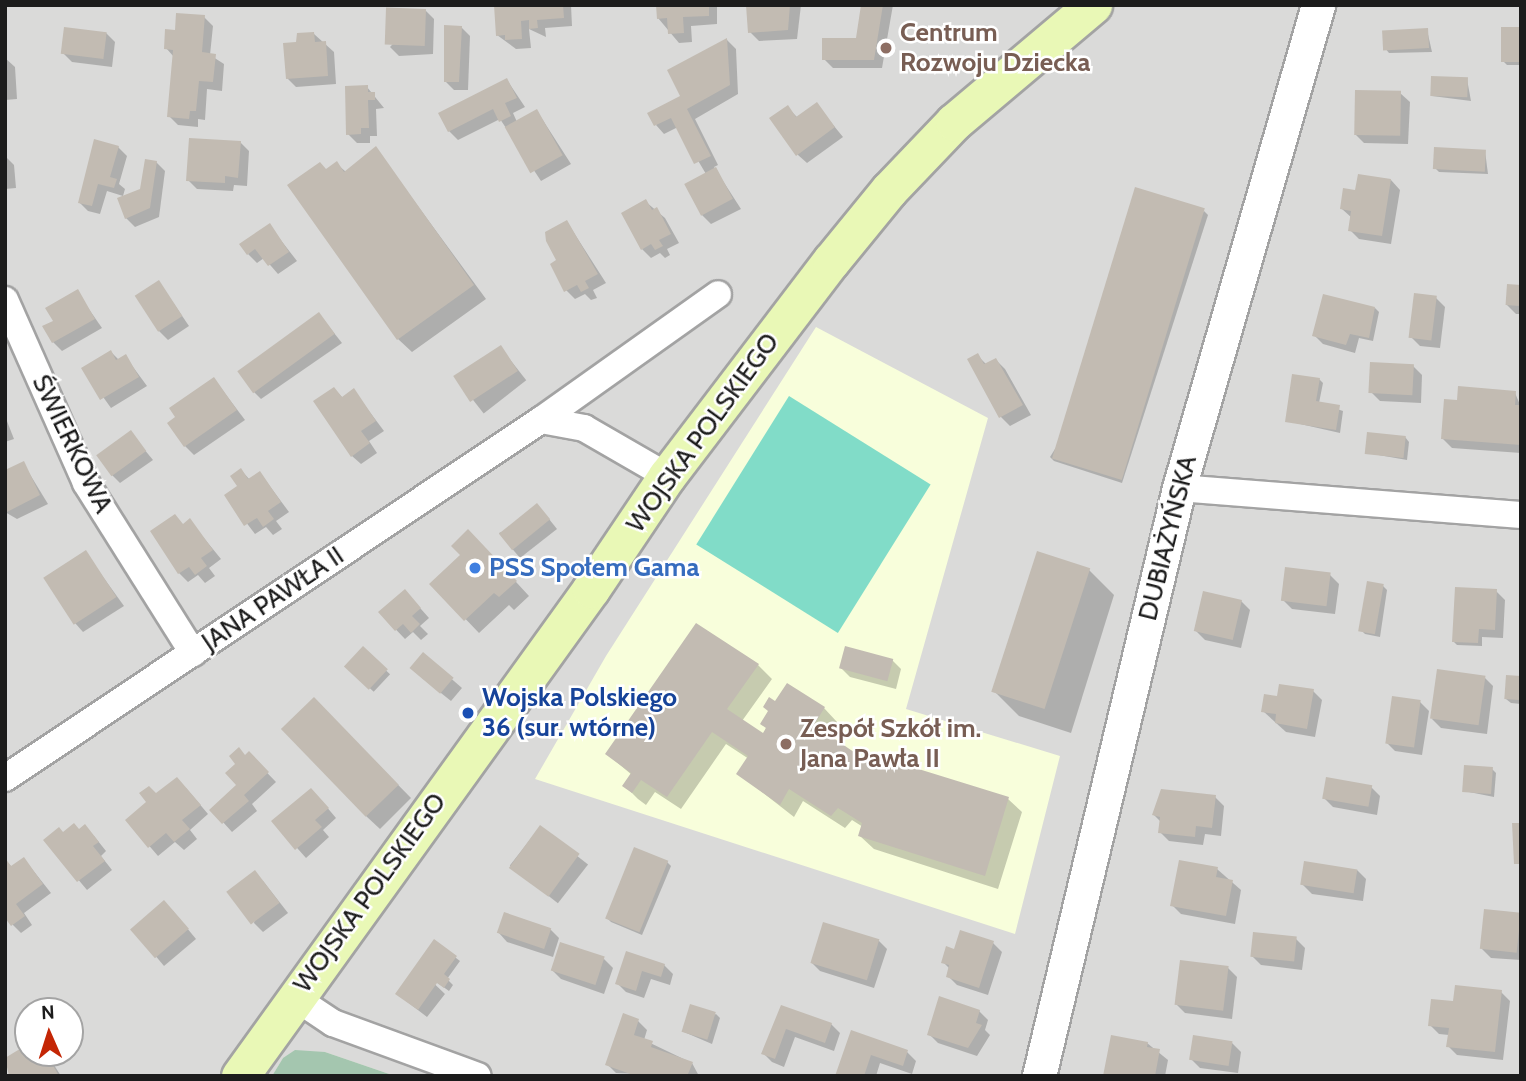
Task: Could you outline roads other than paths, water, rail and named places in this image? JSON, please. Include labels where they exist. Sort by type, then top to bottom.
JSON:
[{"type":"main road","name":"WOJSKA POLSKIEGO","points":[[240,1076],[294,997],[592,589],[667,476],[889,190],[963,114],[1088,7]]},
{"type":"street","name":"DUBIAŻYŃSKA","points":[[1039,1076],[1179,488],[1318,5]]},
{"type":"street","name":"JANA PAWŁA II","points":[[5,778],[541,421],[718,294]]},
{"type":"street","name":"ŚWIERKOWA","points":[[5,300],[86,483],[193,653]]},
{"type":"street","points":[[541,421],[584,428],[667,476]]},
{"type":"street","points":[[1179,488],[1521,515]]},
{"type":"street","points":[[294,997],[333,1023],[478,1076]]},
{"type":"place","name":"Centrum Rozwoju Dziecka","points":[[886,48]]},
{"type":"place","name":"PSS Społem Gama","points":[[475,568]]},
{"type":"place","name":"Wojska Polskiego 36 (sur. wtórne)","points":[[468,713]]},
{"type":"place","name":"Zespół Szkół im. Jana Pawła II","points":[[786,744]]}]
